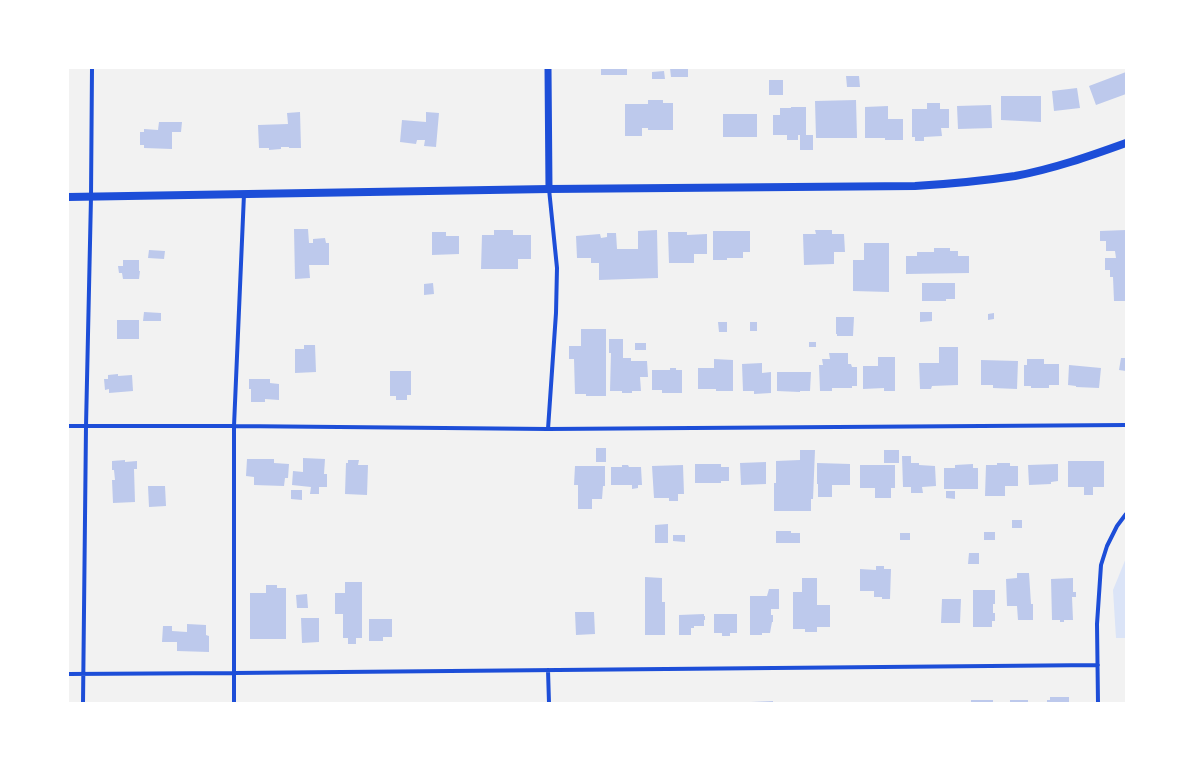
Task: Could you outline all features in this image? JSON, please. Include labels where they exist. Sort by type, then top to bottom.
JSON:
[{"type":"main road","points":[[68,197],[549,189],[915,186],[969,182],[1016,176],[1096,154],[1126,143]]},
{"type":"street","points":[[83,703],[92,68]]},
{"type":"street","points":[[548,68],[549,189],[556,268],[556,312],[548,428]]},
{"type":"street","points":[[234,703],[234,426],[244,194]]},
{"type":"street","points":[[68,426],[548,428],[1126,425]]},
{"type":"street","points":[[1098,703],[1098,624],[1101,565],[1107,546],[1117,526],[1126,514]]},
{"type":"street","points":[[68,674],[1098,665]]},
{"type":"street","points":[[548,670],[549,703]]},
{"type":"shaded area","points":[[1126,558],[1126,638],[1116,638],[1113,590]]},
{"type":"building","points":[[601,68],[627,68],[627,75],[601,75]]},
{"type":"building","points":[[670,68],[688,68],[688,77],[671,77]]},
{"type":"building","points":[[664,71],[665,79],[652,79],[652,72]]},
{"type":"building","points":[[1126,72],[1126,94],[1096,105],[1089,86]]},
{"type":"building","points":[[846,76],[859,76],[860,87],[847,87]]},
{"type":"building","points":[[769,80],[783,80],[783,95],[769,95]]},
{"type":"building","points":[[1077,88],[1080,108],[1054,111],[1052,91]]},
{"type":"building","points":[[1001,96],[1041,96],[1041,122],[1001,120]]},
{"type":"building","points":[[648,100],[663,100],[663,103],[673,103],[673,130],[648,130],[648,128],[642,128],[642,136],[625,136],[625,104],[648,104]]},
{"type":"building","points":[[856,100],[857,138],[816,138],[815,101]]},
{"type":"building","points":[[927,103],[940,103],[940,109],[949,109],[949,128],[941,128],[942,136],[924,137],[924,141],[915,141],[915,137],[912,137],[912,109],[927,109]]},
{"type":"building","points":[[991,105],[992,128],[958,129],[957,106]]},
{"type":"building","points":[[888,106],[888,119],[903,119],[903,140],[865,138],[865,107]]},
{"type":"building","points":[[806,107],[806,135],[813,135],[813,150],[800,150],[800,135],[798,135],[798,140],[787,140],[787,135],[773,135],[773,115],[780,115],[780,108]]},
{"type":"building","points":[[300,112],[301,148],[281,147],[281,149],[269,150],[269,148],[259,148],[258,125],[288,124],[287,113]]},
{"type":"building","points":[[426,112],[439,113],[436,147],[424,146],[425,140],[417,140],[416,144],[400,142],[402,120],[426,122]]},
{"type":"building","points":[[723,114],[757,114],[757,137],[723,137]]},
{"type":"building","points":[[159,122],[182,122],[181,132],[172,132],[172,149],[144,148],[144,145],[140,145],[140,132],[144,132],[144,129],[158,130]]},
{"type":"building","points":[[294,229],[308,229],[309,243],[313,243],[313,239],[325,238],[326,243],[329,243],[329,265],[309,265],[310,278],[295,279]]},
{"type":"building","points":[[494,230],[513,230],[513,235],[531,235],[531,259],[518,259],[518,269],[481,269],[482,235],[494,235]]},
{"type":"building","points":[[657,230],[658,278],[599,280],[599,263],[591,263],[591,258],[577,258],[576,236],[600,234],[601,238],[607,237],[607,233],[616,233],[617,249],[638,249],[638,231]]},
{"type":"building","points":[[815,230],[832,230],[832,234],[844,234],[845,252],[834,252],[834,264],[804,265],[803,234],[816,234]]},
{"type":"building","points":[[1126,230],[1126,301],[1114,301],[1113,277],[1110,277],[1110,270],[1105,270],[1105,258],[1116,258],[1115,251],[1106,251],[1106,241],[1100,241],[1100,231]]},
{"type":"building","points":[[713,231],[750,231],[750,252],[743,252],[743,258],[713,260]]},
{"type":"building","points":[[432,232],[446,232],[446,236],[459,236],[459,254],[432,255]]},
{"type":"building","points":[[668,232],[687,232],[687,235],[707,234],[707,254],[694,254],[694,263],[669,263]]},
{"type":"building","points":[[864,243],[889,243],[889,292],[853,291],[853,260],[864,260]]},
{"type":"building","points":[[934,248],[950,248],[950,251],[958,251],[958,256],[969,256],[969,273],[906,274],[906,256],[917,256],[917,252],[934,252]]},
{"type":"building","points":[[149,250],[165,251],[164,259],[148,258]]},
{"type":"building","points":[[123,260],[139,260],[139,279],[123,279],[122,273],[119,273],[118,266],[123,266]]},
{"type":"building","points":[[433,283],[434,294],[424,295],[424,284]]},
{"type":"building","points":[[922,283],[955,283],[955,299],[946,299],[946,301],[922,301]]},
{"type":"building","points":[[144,312],[161,313],[161,321],[143,321]]},
{"type":"building","points":[[920,312],[932,312],[932,321],[920,322]]},
{"type":"building","points":[[994,313],[994,319],[988,320],[988,314]]},
{"type":"building","points":[[836,317],[854,317],[853,336],[837,336]]},
{"type":"building","points":[[117,320],[139,320],[139,339],[117,339]]},
{"type":"building","points":[[718,322],[727,322],[727,332],[719,332]]},
{"type":"building","points":[[750,322],[757,322],[757,331],[750,331]]},
{"type":"building","points":[[581,329],[606,329],[606,396],[586,396],[586,394],[575,394],[574,359],[569,359],[569,346],[581,346]]},
{"type":"building","points":[[609,339],[623,339],[623,358],[631,358],[631,361],[647,361],[648,377],[640,377],[641,391],[622,393],[622,391],[610,391],[611,353],[609,353]]},
{"type":"building","points":[[809,342],[816,342],[816,347],[809,347]]},
{"type":"building","points":[[635,343],[646,343],[646,350],[635,350]]},
{"type":"building","points":[[304,345],[315,345],[316,372],[295,373],[295,349],[304,349]]},
{"type":"building","points":[[939,347],[958,347],[958,385],[932,386],[931,389],[920,389],[919,363],[939,363]]},
{"type":"building","points":[[829,353],[848,353],[848,364],[851,364],[852,367],[857,367],[857,386],[852,386],[852,388],[832,388],[832,391],[820,391],[819,365],[823,365],[822,359],[830,359]]},
{"type":"building","points":[[878,357],[895,357],[895,391],[884,391],[884,388],[863,389],[863,366],[878,366]]},
{"type":"building","points":[[1121,358],[1126,358],[1126,371],[1119,370]]},
{"type":"building","points":[[714,359],[733,360],[733,391],[698,389],[698,368],[714,368]]},
{"type":"building","points":[[1027,359],[1044,359],[1044,364],[1059,364],[1059,385],[1049,385],[1049,388],[1031,388],[1031,386],[1024,386],[1024,365],[1027,365]]},
{"type":"building","points":[[981,360],[1018,361],[1017,389],[993,388],[993,385],[981,385]]},
{"type":"building","points":[[762,363],[762,373],[771,372],[771,393],[754,394],[754,391],[743,391],[742,364]]},
{"type":"building","points":[[1069,365],[1101,368],[1099,388],[1076,387],[1068,385]]},
{"type":"building","points":[[670,368],[682,370],[682,393],[662,393],[662,390],[652,390],[652,370],[670,370]]},
{"type":"building","points":[[390,371],[411,371],[411,395],[407,395],[407,400],[396,400],[396,396],[390,396]]},
{"type":"building","points":[[777,372],[811,372],[810,391],[777,391]]},
{"type":"building","points":[[118,374],[118,376],[132,375],[133,391],[109,393],[109,389],[105,390],[104,379],[108,379],[108,375]]},
{"type":"building","points":[[249,379],[270,379],[270,383],[279,384],[279,400],[265,399],[265,402],[251,402]]},
{"type":"building","points":[[596,448],[606,448],[606,462],[596,462]]},
{"type":"building","points":[[800,450],[815,450],[813,499],[811,499],[811,511],[774,511],[776,461],[800,460]]},
{"type":"building","points":[[884,450],[899,450],[899,463],[884,463]]},
{"type":"building","points":[[902,456],[911,456],[911,463],[935,466],[936,486],[922,487],[923,493],[911,493],[911,487],[903,487]]},
{"type":"building","points":[[303,458],[325,459],[324,474],[327,474],[327,487],[319,487],[319,494],[310,494],[311,487],[292,485],[293,471],[303,472]]},
{"type":"building","points":[[247,459],[274,459],[274,463],[289,464],[288,478],[285,478],[284,486],[254,485],[254,477],[246,476]]},
{"type":"building","points":[[125,460],[125,462],[137,461],[137,469],[134,469],[135,502],[113,503],[112,480],[115,480],[114,470],[112,470],[112,461]]},
{"type":"building","points":[[348,460],[359,460],[358,465],[368,465],[367,495],[345,494],[346,463],[348,463]]},
{"type":"building","points":[[1068,461],[1104,461],[1104,487],[1093,487],[1093,495],[1084,495],[1084,487],[1068,487]]},
{"type":"building","points":[[766,462],[766,484],[741,485],[740,463]]},
{"type":"building","points":[[817,463],[850,464],[850,485],[832,485],[832,497],[818,497]]},
{"type":"building","points":[[997,463],[1010,463],[1010,466],[1018,466],[1018,486],[1005,486],[1005,496],[985,496],[986,465],[997,465]]},
{"type":"building","points":[[695,464],[721,464],[721,467],[729,467],[729,481],[721,481],[721,483],[695,483]]},
{"type":"building","points":[[973,464],[973,468],[978,468],[978,489],[944,489],[944,468],[955,468],[955,465]]},
{"type":"building","points":[[1058,464],[1058,481],[1051,482],[1051,484],[1029,485],[1028,465]]},
{"type":"building","points":[[622,465],[628,465],[629,467],[641,467],[642,485],[638,485],[638,488],[632,489],[632,485],[611,485],[611,467],[622,467]]},
{"type":"building","points":[[683,465],[684,494],[678,494],[678,501],[669,501],[669,498],[654,498],[652,466]]},
{"type":"building","points":[[860,465],[895,465],[895,488],[891,488],[891,498],[875,498],[875,488],[860,488]]},
{"type":"building","points":[[575,466],[605,466],[605,486],[603,486],[602,499],[592,499],[592,509],[578,509],[578,485],[574,485]]},
{"type":"building","points":[[148,486],[165,486],[166,506],[149,507]]},
{"type":"building","points":[[291,490],[302,490],[302,500],[291,499]]},
{"type":"building","points":[[946,491],[955,491],[955,499],[946,498]]},
{"type":"building","points":[[1012,520],[1022,520],[1022,528],[1012,528]]},
{"type":"building","points":[[668,524],[668,543],[655,543],[655,525]]},
{"type":"building","points":[[776,531],[791,531],[791,533],[800,533],[800,543],[776,543]]},
{"type":"building","points":[[984,532],[995,532],[995,540],[984,540]]},
{"type":"building","points":[[900,533],[910,533],[910,540],[900,540]]},
{"type":"building","points":[[673,535],[685,535],[685,542],[673,541]]},
{"type":"building","points":[[969,553],[979,553],[979,564],[968,564]]},
{"type":"building","points":[[876,566],[884,566],[884,569],[891,569],[890,599],[874,597],[874,591],[860,591],[860,569],[876,570]]},
{"type":"building","points":[[1017,573],[1029,573],[1031,604],[1033,604],[1033,620],[1018,620],[1017,606],[1007,606],[1006,579],[1017,578]]},
{"type":"building","points":[[645,577],[662,578],[662,602],[665,602],[665,635],[645,635]]},
{"type":"building","points":[[802,578],[817,578],[817,605],[830,605],[830,627],[817,627],[817,632],[805,632],[805,629],[793,629],[793,592],[802,592]]},
{"type":"building","points":[[1073,578],[1073,592],[1076,592],[1076,597],[1072,597],[1073,620],[1064,620],[1064,622],[1060,622],[1060,620],[1052,620],[1051,579]]},
{"type":"building","points":[[345,582],[362,582],[362,638],[356,638],[356,644],[348,644],[348,638],[343,638],[343,614],[335,614],[335,593],[345,593]]},
{"type":"building","points":[[266,585],[277,585],[277,588],[286,588],[286,639],[250,639],[250,593],[266,593]]},
{"type":"building","points":[[769,589],[779,589],[779,609],[771,609],[773,622],[770,633],[750,635],[750,596],[767,596]]},
{"type":"building","points":[[973,590],[995,590],[995,604],[993,604],[993,613],[995,613],[995,621],[992,621],[992,627],[973,627]]},
{"type":"building","points":[[307,594],[308,608],[297,608],[296,595]]},
{"type":"building","points":[[942,599],[961,599],[960,623],[941,623]]},
{"type":"building","points":[[575,612],[594,612],[595,634],[576,635]]},
{"type":"building","points":[[704,614],[704,626],[694,626],[694,628],[691,628],[691,635],[679,635],[679,615]]},
{"type":"building","points":[[714,614],[737,614],[737,633],[730,633],[730,636],[722,636],[722,633],[714,633]]},
{"type":"building","points":[[301,618],[319,618],[319,642],[302,643]]},
{"type":"building","points":[[369,619],[392,619],[392,637],[383,637],[383,641],[369,641]]},
{"type":"building","points":[[187,624],[206,625],[206,635],[209,636],[209,652],[177,651],[177,642],[162,642],[163,626],[172,626],[172,631],[187,632]]},
{"type":"building","points":[[1050,697],[1069,697],[1069,703],[1047,703],[1047,700],[1050,700]]},
{"type":"building","points":[[971,700],[993,700],[993,703],[971,703]]},
{"type":"building","points":[[1010,700],[1028,700],[1028,703],[1010,703]]},
{"type":"building","points":[[773,701],[773,703],[751,703],[751,702]]}]
